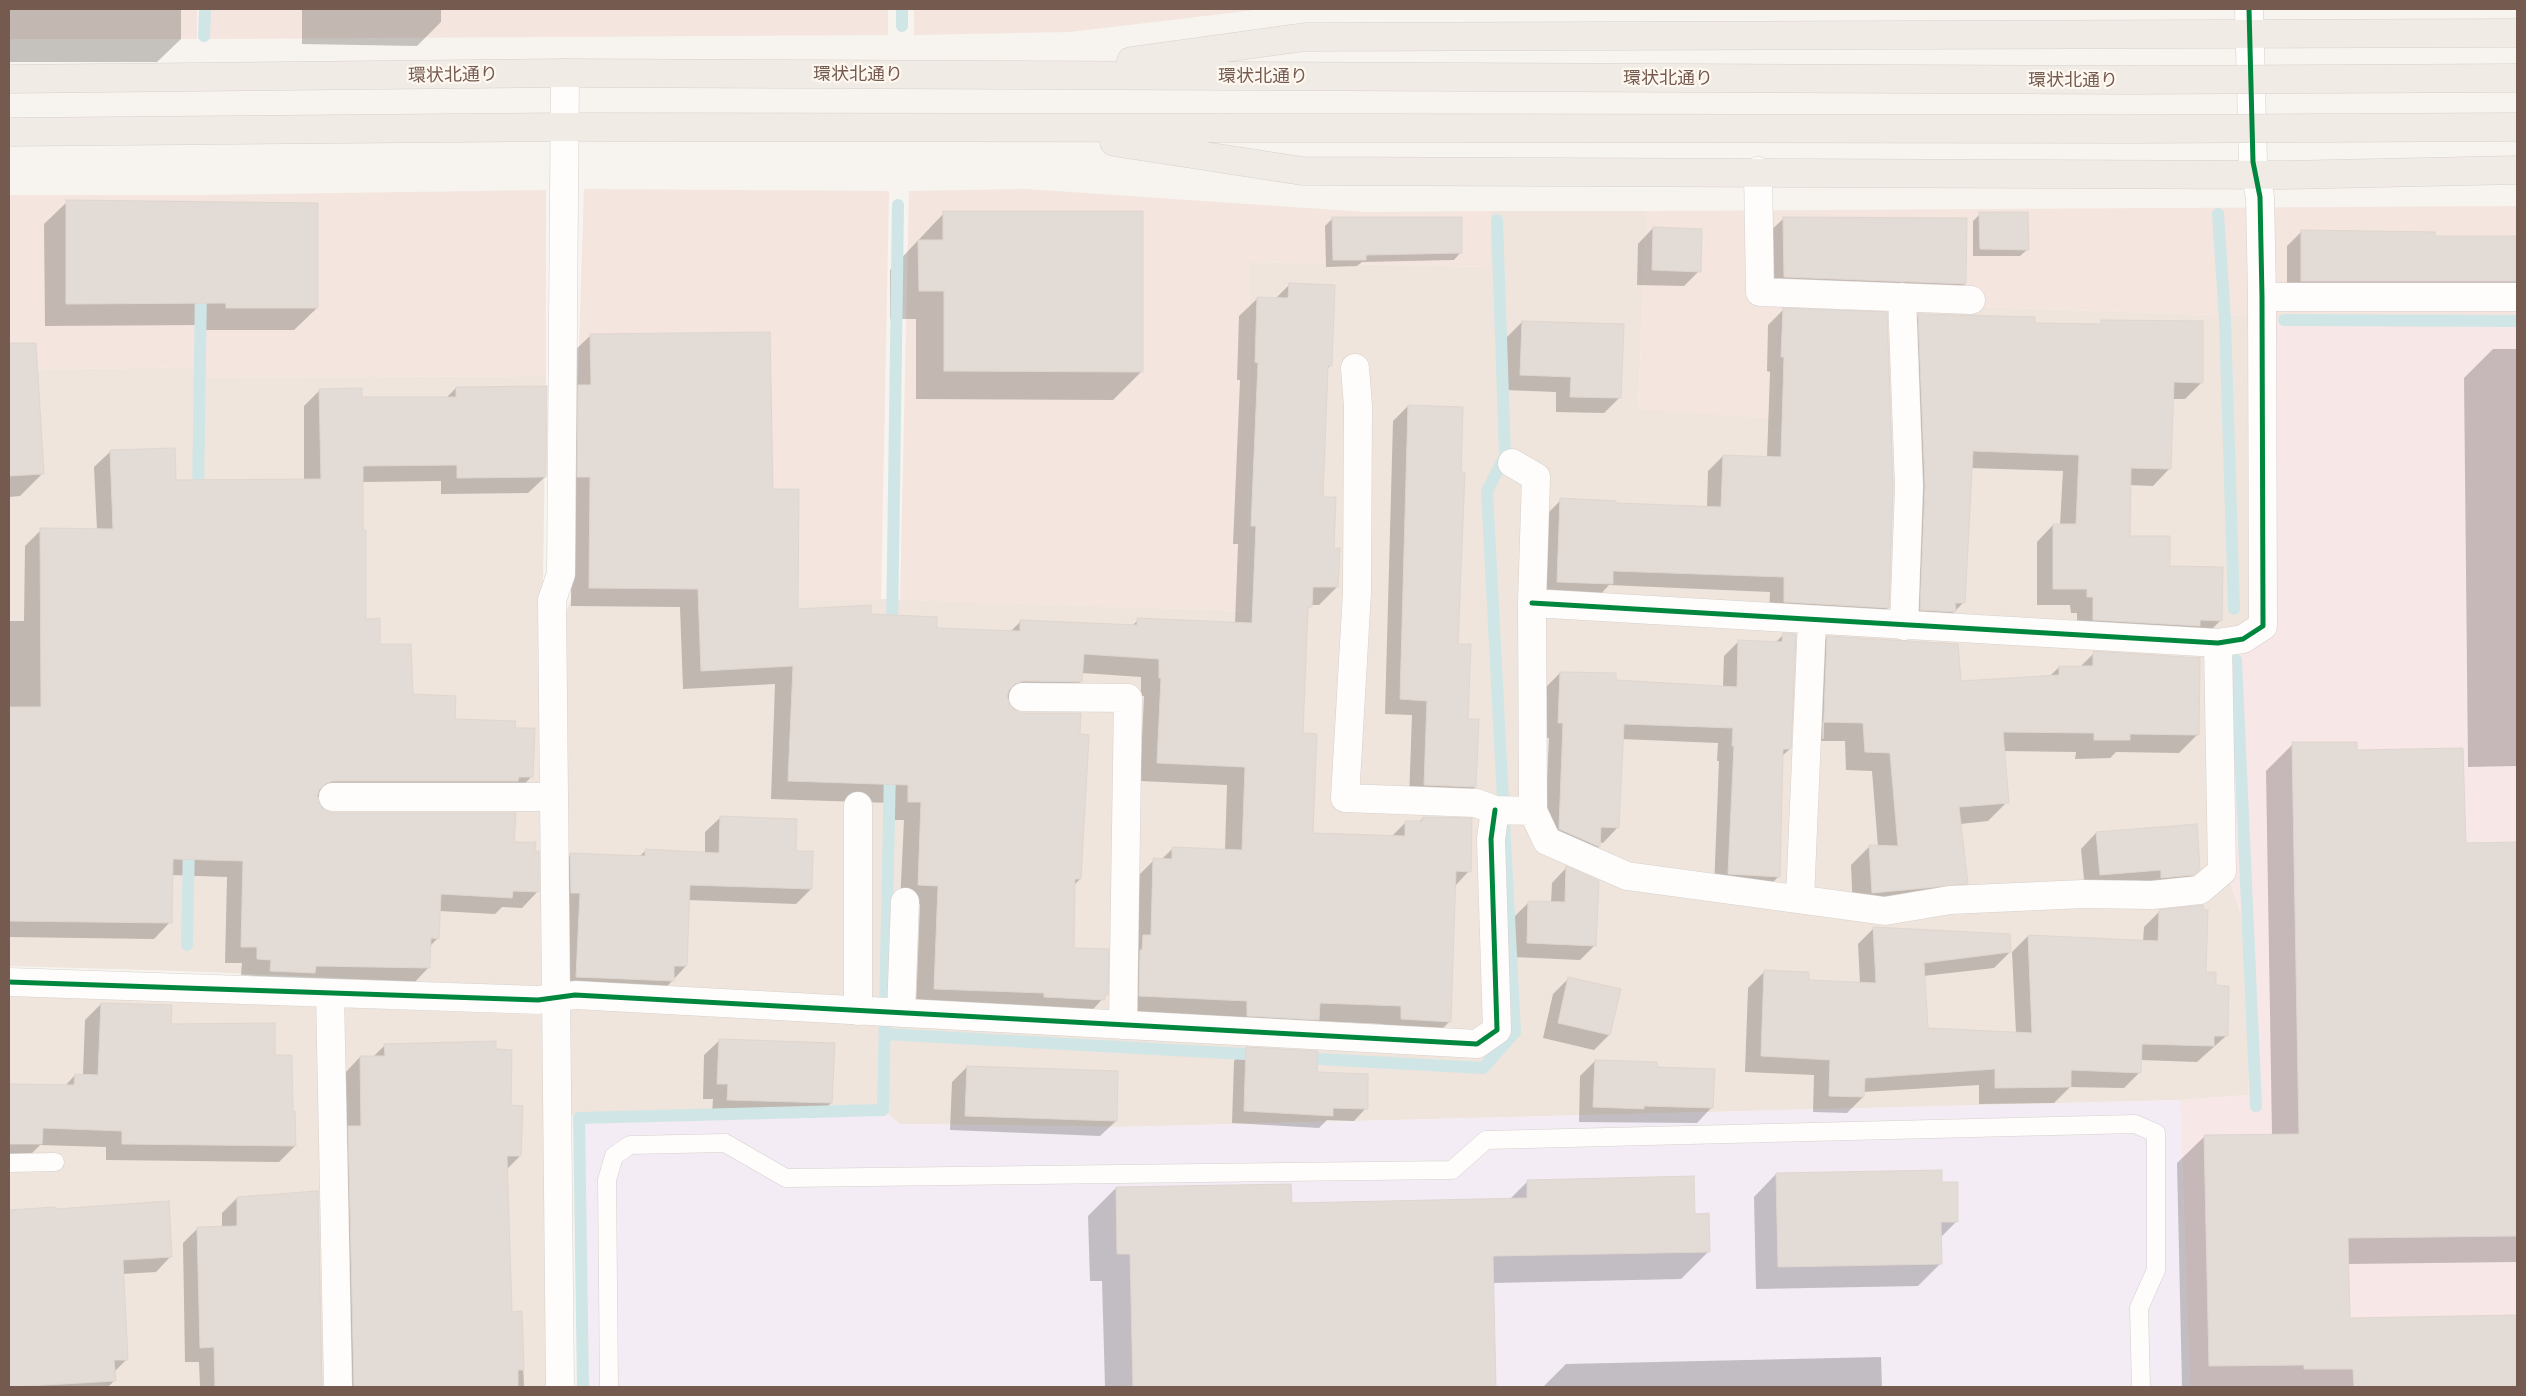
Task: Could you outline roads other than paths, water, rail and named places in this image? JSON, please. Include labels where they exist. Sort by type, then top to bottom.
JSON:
[{"type":"highway","points":[[1033,74],[1305,37],[2250,22],[2517,33]]},
{"type":"highway","name":"環状北通り","points":[[9,79],[564,73],[2131,80],[2517,78]]},
{"type":"highway","points":[[9,132],[565,127],[2135,129],[2517,127]]},
{"type":"highway","points":[[1028,128],[1302,171],[2256,174],[2517,170]]},
{"type":"street","points":[[1532,603],[2218,643],[2242,639],[2263,626],[2260,197],[2253,162],[2250,22]]},
{"type":"street","points":[[560,1387],[552,600],[561,574],[564,73]]},
{"type":"street","points":[[1758,171],[1760,292],[1971,300]]},
{"type":"street","points":[[1902,297],[1909,486],[1904,626]]},
{"type":"street","points":[[2262,297],[2517,297]]},
{"type":"street","points":[[1356,368],[1358,406],[1357,592],[1345,798],[1476,803],[1515,811],[1547,841],[1627,876],[1885,911],[1950,900],[2084,894],[2152,895],[2200,890],[2222,871],[2218,643]]},
{"type":"street","points":[[9,982],[538,1000],[575,996],[1477,1044],[1497,1030],[1491,839],[1515,811],[1532,603],[1536,477],[1512,463]]},
{"type":"street","points":[[1800,899],[1812,620]]},
{"type":"street","points":[[1023,697],[1128,698],[1124,1025]]},
{"type":"street","points":[[333,797],[554,797]]},
{"type":"street","points":[[858,806],[864,1011]]},
{"type":"street","points":[[901,1013],[905,902]]},
{"type":"street","points":[[330,993],[338,1387]]},
{"type":"lane","points":[[609,1387],[607,1180],[614,1156],[630,1145],[725,1143],[786,1178],[1452,1170],[1486,1140],[2135,1124],[2156,1133],[2156,1270],[2139,1308],[2140,1387]]},
{"type":"lane","points":[[9,1163],[55,1162]]},
{"type":"waterway","points":[[204,36],[205,9]]},
{"type":"waterway","points":[[902,9],[902,26]]},
{"type":"waterway","points":[[892,631],[898,205]]},
{"type":"waterway","points":[[2218,214],[2225,320],[2234,609]]},
{"type":"waterway","points":[[1300,1058],[1483,1068],[1515,1032],[1487,491],[1505,456],[1497,220]]},
{"type":"waterway","points":[[198,497],[201,287]]},
{"type":"waterway","points":[[2284,320],[2517,321]]},
{"type":"waterway","points":[[2236,660],[2256,1106]]},
{"type":"waterway","points":[[583,1387],[579,1118],[883,1110],[890,769]]},
{"type":"waterway","points":[[187,945],[189,842]]},
{"type":"waterway","points":[[886,1034],[1263,1055]]}]
